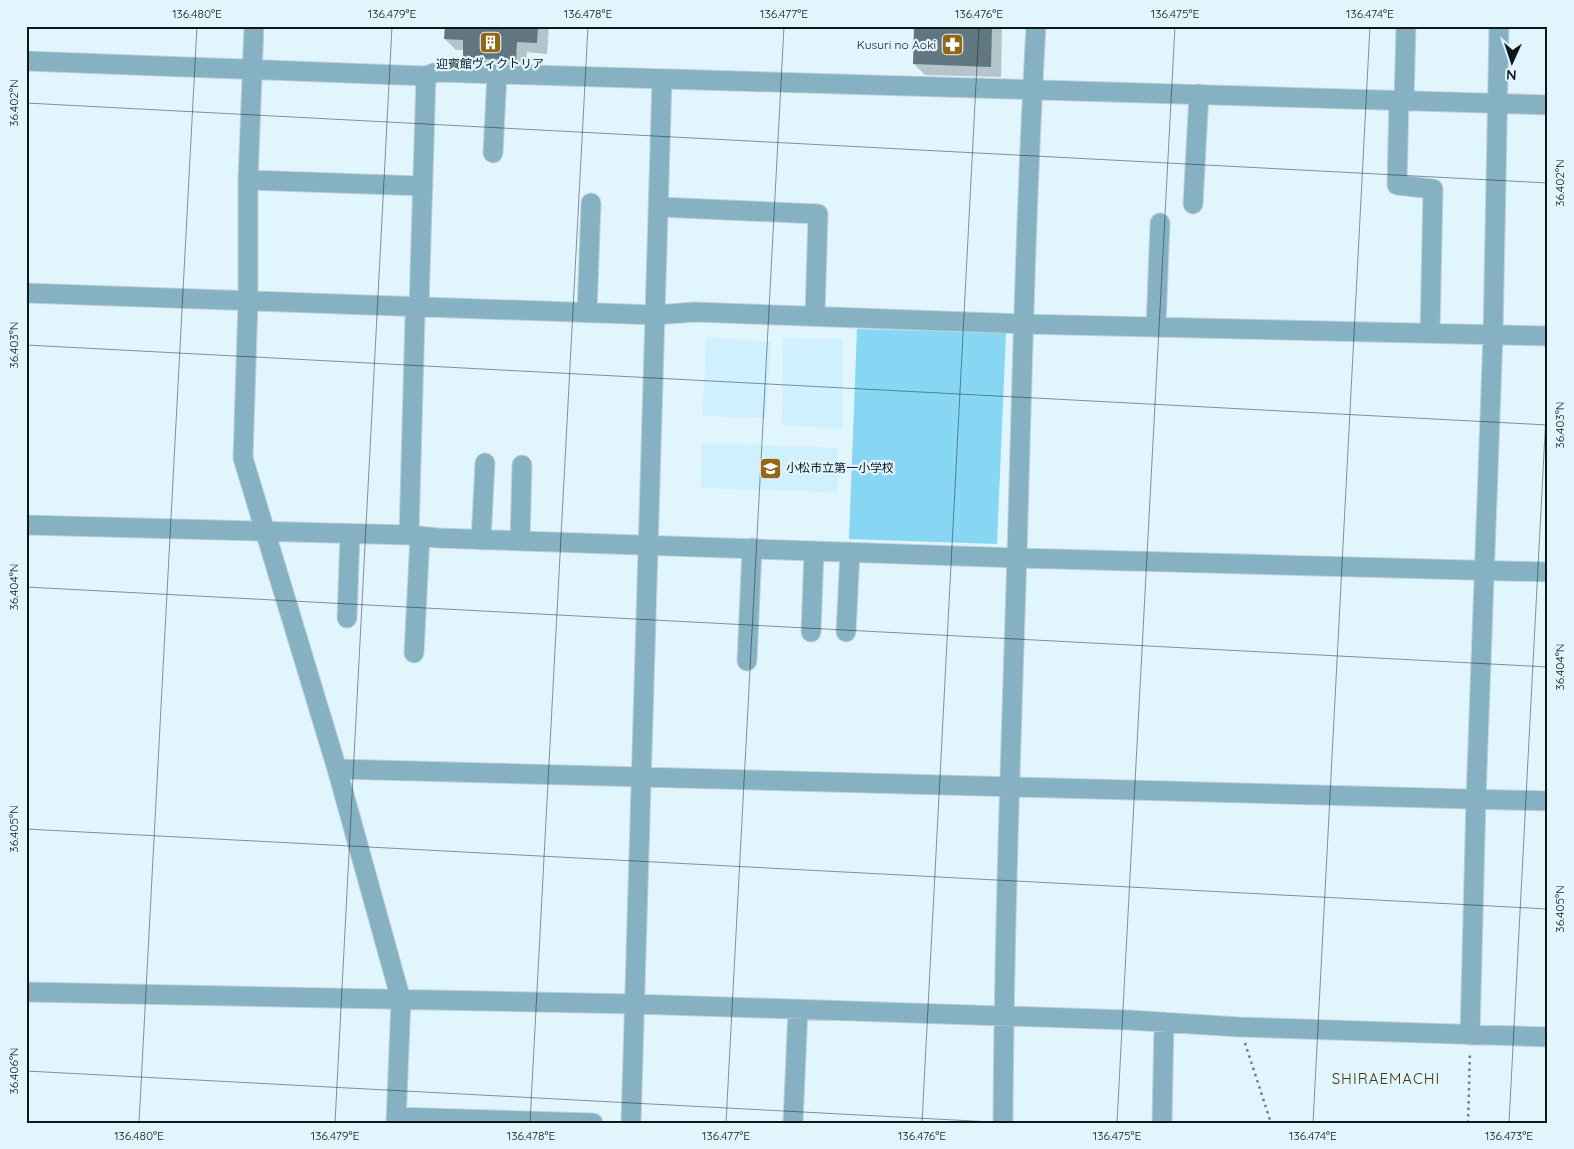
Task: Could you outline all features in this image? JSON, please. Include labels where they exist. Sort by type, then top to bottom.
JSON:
[{"type":"street","points":[[254,26],[248,180],[248,301],[243,458],[337,769],[401,1000],[396,1120],[593,1123]]},
{"type":"street","points":[[1003,1123],[1009,786],[1036,26]]},
{"type":"street","points":[[1406,26],[1397,185],[1433,189],[1430,333]]},
{"type":"street","points":[[1470,1035],[1476,798],[1493,335],[1499,26]]},
{"type":"street","points":[[26,61],[426,76],[437,72],[1548,105]]},
{"type":"street","points":[[493,153],[497,74]]},
{"type":"street","points":[[414,653],[416,316],[419,307],[426,76]]},
{"type":"street","points":[[631,1123],[662,79]]},
{"type":"street","points":[[1193,204],[1199,94]]},
{"type":"street","points":[[248,180],[423,186]]},
{"type":"street","points":[[587,313],[591,203]]},
{"type":"street","points":[[658,207],[818,214],[815,316]]},
{"type":"street","points":[[1156,327],[1160,223]]},
{"type":"street","points":[[26,293],[656,315],[694,312],[1024,324],[1548,336]]},
{"type":"street","points":[[481,540],[485,463]]},
{"type":"street","points":[[520,541],[522,464]]},
{"type":"street","points":[[26,525],[415,536],[481,540],[1017,558],[1548,572]]},
{"type":"street","points":[[347,618],[350,534]]},
{"type":"street","points":[[747,661],[752,548]]},
{"type":"street","points":[[811,632],[814,551]]},
{"type":"street","points":[[846,632],[850,552]]},
{"type":"street","points":[[337,769],[1548,801]]},
{"type":"street","points":[[26,992],[635,1004],[1548,1037]]},
{"type":"street","points":[[793,1123],[798,1009]]},
{"type":"street","points":[[1162,1123],[1164,1022]]},
{"type":"path","points":[[1239,1027],[1271,1123]]},
{"type":"path","points":[[1468,1123],[1470,1035]]},
{"type":"shaded area","points":[[857,329],[1006,333],[997,544],[849,539]]},
{"type":"shaded area","points":[[707,337],[771,342],[766,418],[702,416]]},
{"type":"shaded area","points":[[783,338],[842,339],[842,429],[782,425]]},
{"type":"shaded area","name":"小松市立第一小学校","points":[[702,443],[838,448],[838,492],[701,488]]},
{"type":"building","name":"迎賓館ヴィクトリア","points":[[445,26],[538,26],[537,43],[517,42],[516,60],[463,58],[463,40],[444,39]]},
{"type":"building","name":"Kusuri no Aoki","points":[[914,26],[992,26],[991,67],[913,64]]},
{"type":"place","name":"迎賓館ヴィクトリア","points":[[490,43]]},
{"type":"place","name":"Kusuri no Aoki","points":[[952,45]]},
{"type":"place","name":"小松市立第一小学校","points":[[770,468]]},
{"type":"district","name":"SHIRAEMACHI","points":[[1386,1079]]}]
